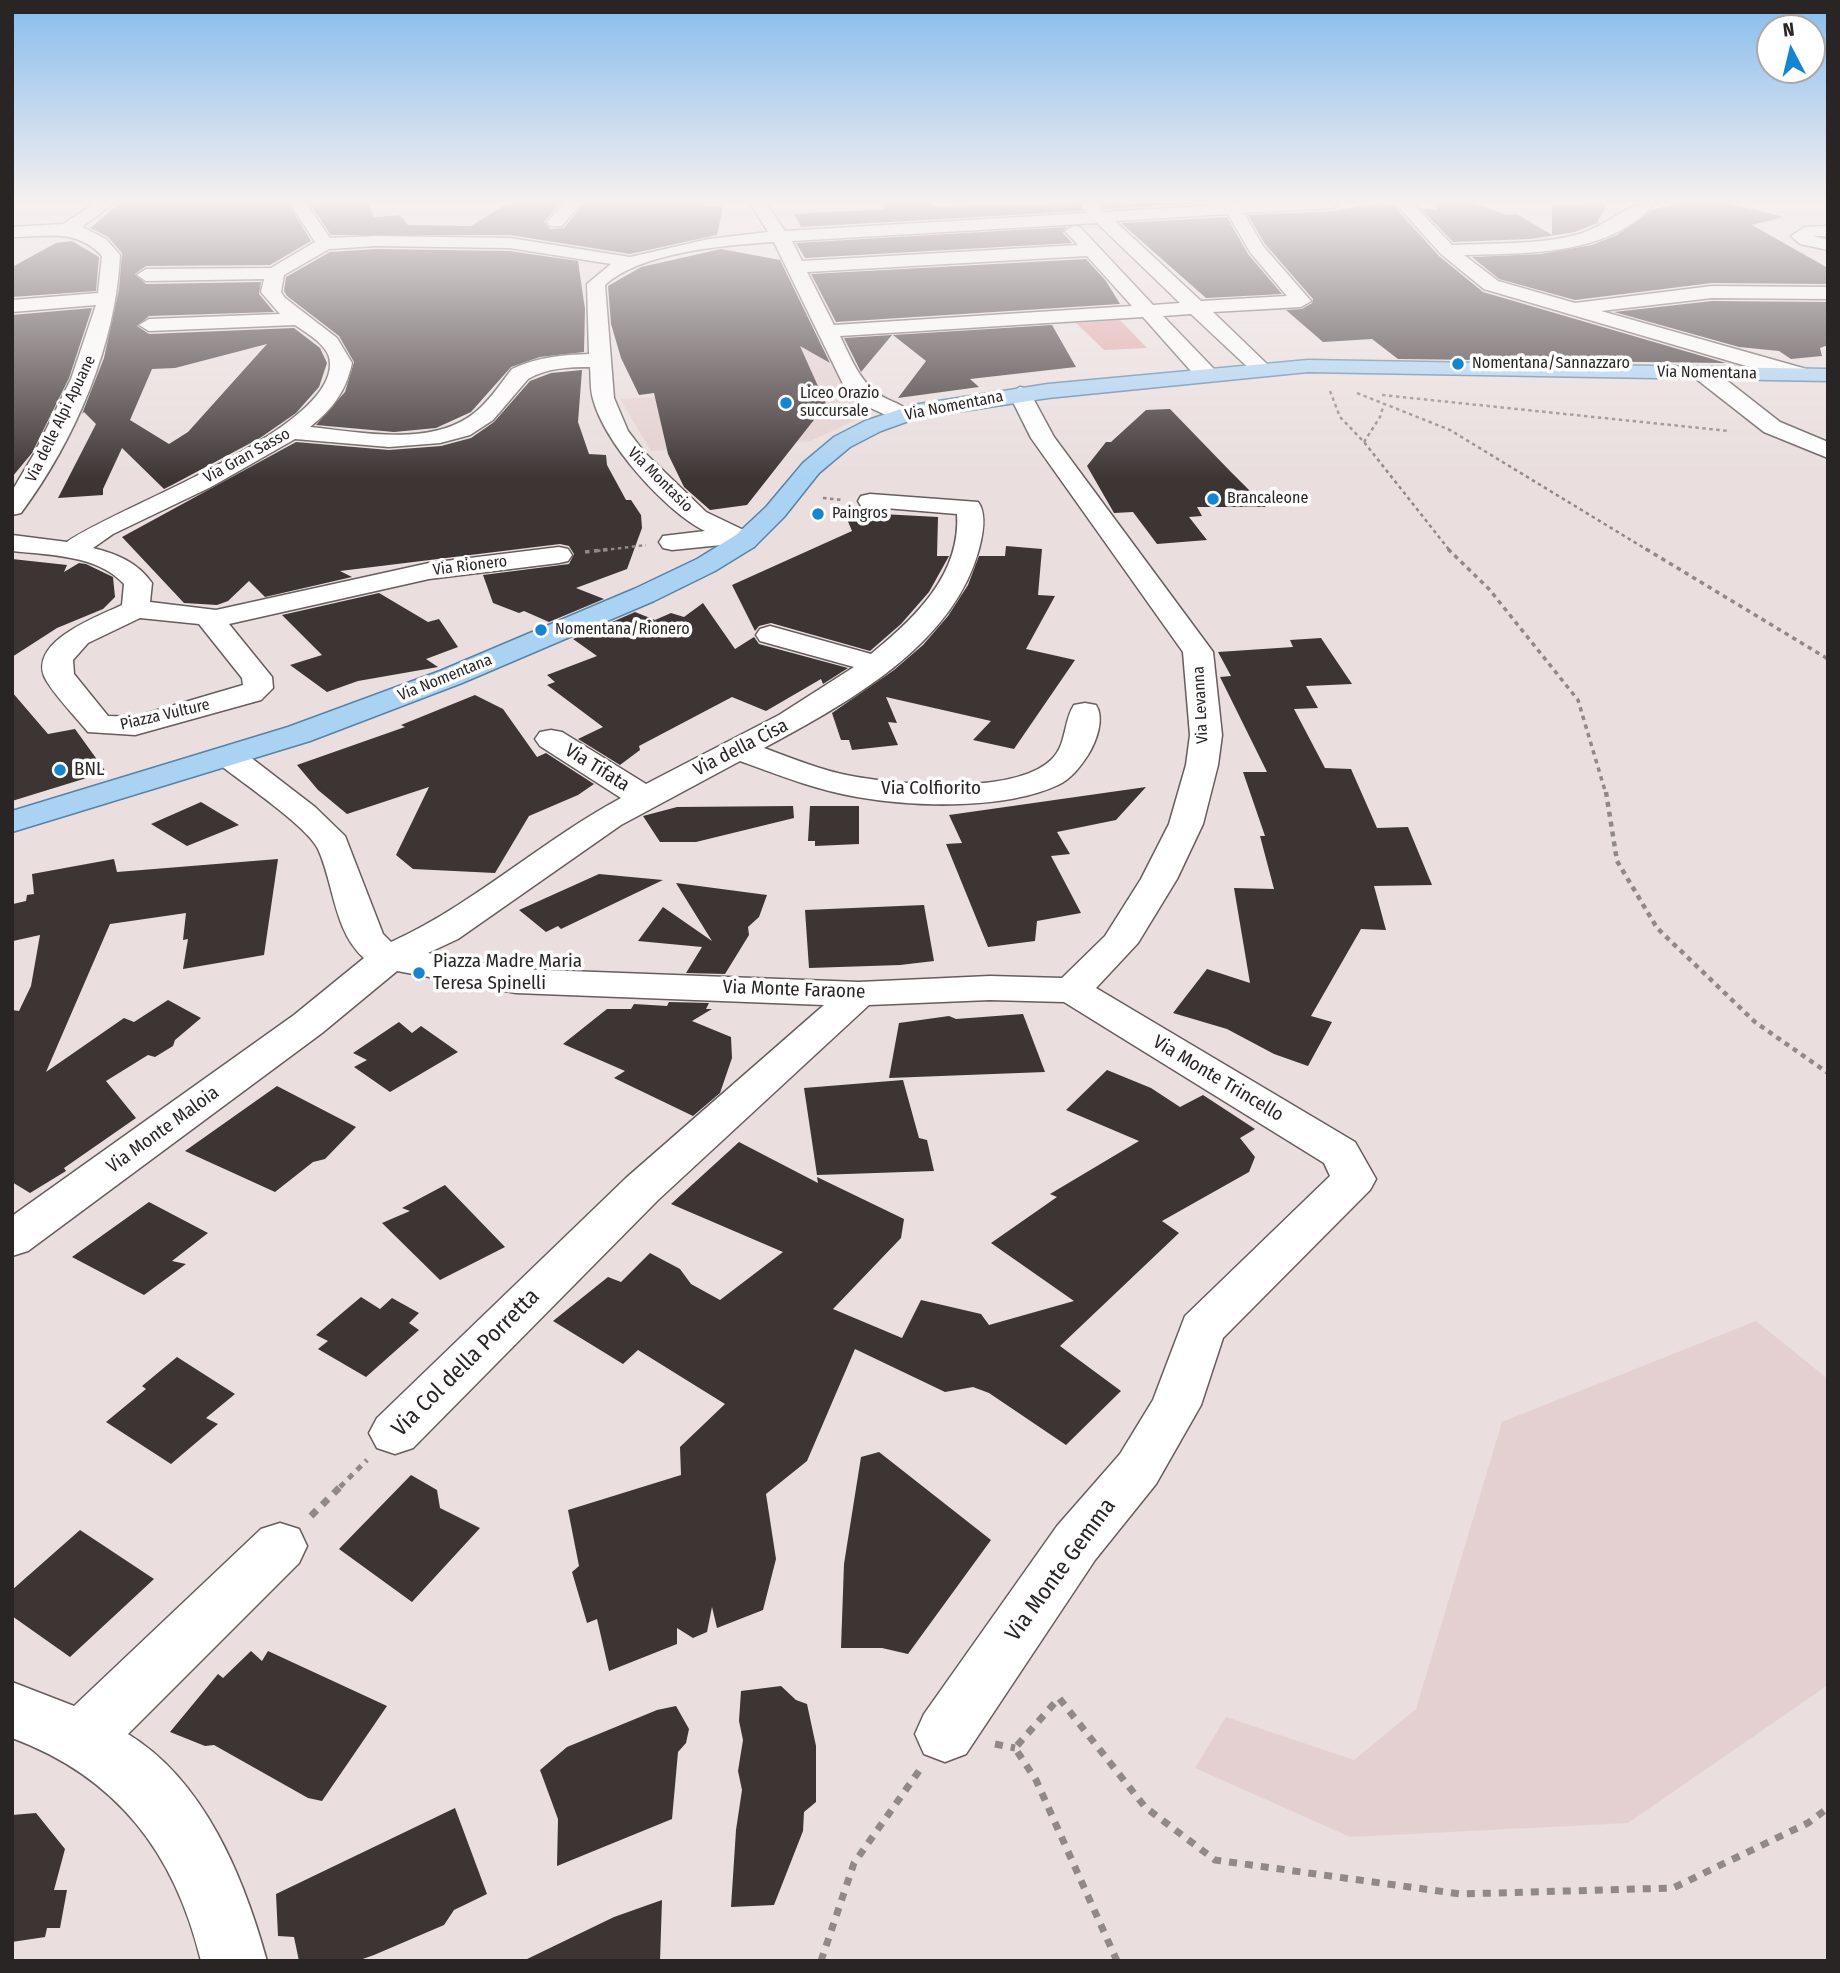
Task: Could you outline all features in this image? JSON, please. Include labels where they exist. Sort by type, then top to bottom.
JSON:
[{"type":"main road","name":"Via Nomentana","points":[[12,822],[230,757],[363,711],[525,647],[686,575],[739,539],[782,504],[811,468],[834,447],[860,432],[901,415],[1020,394],[1206,374],[1336,365],[1828,375]]},
{"type":"street","name":"Via Gran Sasso","points":[[73,550],[101,531],[247,459],[292,432],[338,388],[341,372],[337,353],[274,295]]},
{"type":"street","name":"Via Montasio","points":[[596,295],[598,360],[608,416],[625,445],[697,517],[739,539]]},
{"type":"street","points":[[809,295],[858,389],[901,415]]},
{"type":"street","points":[[1136,295],[1206,374]]},
{"type":"street","points":[[1182,295],[1261,369]]},
{"type":"street","points":[[827,331],[1301,301],[1296,295]]},
{"type":"street","points":[[1524,295],[1802,375]]},
{"type":"street","points":[[1570,309],[1673,295]]},
{"type":"street","points":[[12,306],[108,298]]},
{"type":"street","name":"Via delle Alpi Apuane","points":[[15,523],[93,357],[108,298]]},
{"type":"street","points":[[149,325],[299,319]]},
{"type":"street","points":[[292,432],[381,439],[446,433],[479,420],[520,374],[528,369],[560,362],[598,360]]},
{"type":"street","points":[[1703,373],[1772,427],[1828,451]]},
{"type":"street","name":"Via Levanna","points":[[1020,394],[1043,438],[1198,652],[1206,735],[1202,765],[1186,824],[1159,879],[1119,943],[1072,990]]},
{"type":"street","name":"Via della Cisa","points":[[390,958],[444,931],[567,844],[643,797],[740,750],[841,693],[915,631],[940,601],[966,548],[971,530],[969,507],[870,501]]},
{"type":"street","points":[[15,523],[101,531]]},
{"type":"street","points":[[15,523],[73,550],[116,565],[135,579],[139,587],[136,609]]},
{"type":"street","points":[[672,542],[739,539]]},
{"type":"street","name":"Via Rionero","points":[[212,619],[403,576],[559,555]]},
{"type":"street","name":"Piazza Vulture","points":[[136,609],[208,616],[257,677],[258,688],[250,694],[135,726],[104,726],[95,722],[58,675],[58,660],[65,648],[89,630],[136,609]]},
{"type":"street","points":[[770,635],[877,665]]},
{"type":"street","name":"Via Colfiorito","points":[[740,750],[794,770],[883,791],[944,793],[998,789],[1048,777],[1068,761],[1084,736],[1085,712]]},
{"type":"street","name":"Via Tifata","points":[[551,739],[643,797]]},
{"type":"street","points":[[230,757],[303,814],[333,843],[365,937],[375,949],[390,958]]},
{"type":"street","name":"Via Monte Faraone","points":[[390,958],[516,981],[859,994],[990,988],[1072,990]]},
{"type":"street","name":"Via Monte Maloia","points":[[12,1240],[313,1020],[390,958]]},
{"type":"street","name":"Via Monte Trincello","points":[[1072,990],[1340,1153],[1354,1179]]},
{"type":"street","name":"Via Col della Porretta","points":[[394,1433],[642,1189],[859,994]]},
{"type":"street","name":"Via Monte Gemma","points":[[945,1734],[1076,1544],[1138,1469],[1176,1405],[1202,1329],[1354,1179]]},
{"type":"street","points":[[81,1740],[280,1546]]},
{"type":"street","points":[[12,1710],[81,1740],[114,1759],[141,1784],[172,1822],[196,1858],[213,1892],[234,1961]]},
{"type":"path","points":[[1338,389],[1328,387],[1336,410],[1364,442],[1437,538],[1489,589],[1578,701],[1604,783],[1617,861],[1657,928],[1755,1021],[1828,1073]]},
{"type":"path","points":[[1735,433],[1349,390],[1450,430],[1828,659]]},
{"type":"path","points":[[1364,442],[1384,404]]},
{"type":"path","points":[[559,555],[672,542]]},
{"type":"path","name":"Via Col della Porretta","points":[[280,1546],[394,1433]]},
{"type":"path","points":[[1015,1748],[1059,1698],[1145,1807],[1214,1860],[1460,1894],[1673,1888],[1808,1823],[1828,1808]]},
{"type":"path","points":[[821,1961],[854,1863],[945,1734],[1015,1748],[1036,1780],[1118,1961]]},
{"type":"shaded area","points":[[1120,320],[1147,348],[1104,350],[1076,323]]},
{"type":"shaded area","points":[[713,321],[815,340],[865,416],[810,441],[651,451],[620,399],[736,392]]},
{"type":"shaded area","points":[[1756,1321],[1828,1379],[1828,1685],[1628,1823],[1350,1837],[1195,1768],[1226,1717],[1354,1760],[1416,1709],[1502,1422]]},
{"type":"building","points":[[118,295],[260,295],[274,312],[149,316],[137,326],[149,334],[294,328],[320,348],[327,363],[319,387],[296,413],[260,438],[164,489],[122,448],[103,489],[103,495],[58,498],[96,424],[84,412],[82,414],[104,358]],"holes":[[[267,344],[188,432],[169,444],[130,420],[152,369],[175,368]]]},
{"type":"building","points":[[583,295],[584,352],[540,357],[511,367],[471,412],[436,428],[394,432],[316,425],[345,392],[354,362],[339,336],[287,296]]},
{"type":"building","points":[[609,295],[797,295],[830,363],[800,346],[826,404],[812,405],[817,416],[747,505],[710,510],[684,487],[668,454],[654,393],[639,395],[621,358],[611,324]]},
{"type":"building","points":[[822,295],[1115,295],[1120,304],[836,322]]},
{"type":"building","points":[[1203,295],[1262,295],[1206,298]]},
{"type":"building","points":[[1310,295],[1494,295],[1726,363],[1398,359],[1372,339],[1323,342],[1286,310],[1302,309],[1312,303],[1313,299]]},
{"type":"building","points":[[1557,295],[1615,295],[1575,300]]},
{"type":"building","points":[[1712,301],[1828,302],[1828,345],[1820,348],[1822,356],[1791,359],[1779,351],[1739,347],[1614,312]]},
{"type":"building","points":[[92,308],[69,378],[32,453],[12,477],[12,315]]},
{"type":"building","points":[[1052,325],[1076,367],[970,379],[979,387],[898,398],[926,361],[893,335]]},
{"type":"building","points":[[892,335],[861,372],[844,338]]},
{"type":"building","points":[[582,370],[578,422],[589,454],[606,455],[607,465],[626,500],[631,500],[641,515],[642,528],[627,569],[576,588],[604,599],[549,622],[524,611],[519,613],[493,603],[483,575],[569,564],[574,554],[569,546],[560,544],[340,571],[352,577],[265,597],[249,581],[228,601],[217,605],[184,603],[122,537],[296,442],[389,450],[441,446],[471,438],[494,422],[530,381],[551,373]]},
{"type":"building","points":[[1170,409],[1266,507],[1197,507],[1202,516],[1189,517],[1207,540],[1157,544],[1133,512],[1114,513],[1087,466],[1106,442],[1111,442],[1146,410]]},
{"type":"building","points":[[844,512],[938,517],[937,556],[949,556],[929,592],[901,624],[870,651],[771,623],[759,626],[755,631],[732,585],[852,531]]},
{"type":"building","points":[[1006,546],[1042,549],[1038,595],[1055,596],[1026,649],[1075,660],[1014,749],[973,740],[991,721],[886,697],[897,723],[888,722],[898,745],[852,750],[849,740],[841,740],[832,713],[894,670],[923,645],[948,616],[968,585],[979,556],[1005,556]]},
{"type":"building","points":[[12,559],[67,565],[64,572],[79,563],[86,564],[113,577],[115,597],[103,609],[57,628],[12,657]]},
{"type":"building","points":[[379,593],[428,622],[439,619],[458,647],[426,659],[438,667],[358,681],[327,692],[290,665],[322,655],[282,615]]},
{"type":"building","points":[[703,603],[735,649],[754,637],[759,644],[848,668],[823,684],[821,679],[766,711],[732,697],[639,746],[640,750],[620,765],[578,739],[603,727],[547,685],[555,682],[547,675],[597,656],[573,639],[635,612],[655,620],[671,613],[684,617]]},
{"type":"building","points":[[1321,638],[1352,684],[1306,686],[1318,708],[1294,709],[1325,768],[1351,769],[1377,828],[1408,827],[1432,885],[1374,886],[1386,930],[1361,929],[1311,1016],[1332,1022],[1308,1066],[1274,1054],[1227,1029],[1173,1013],[1207,969],[1250,983],[1234,888],[1274,889],[1260,836],[1265,836],[1243,772],[1267,772],[1220,677],[1231,676],[1218,652],[1293,647],[1290,640]]},
{"type":"building","points":[[12,692],[48,734],[75,729],[106,772],[12,801]]},
{"type":"building","points":[[475,695],[503,709],[537,757],[546,753],[594,784],[578,795],[529,816],[495,873],[413,869],[396,855],[429,787],[347,814],[318,790],[297,765],[405,727],[401,725]]},
{"type":"building","points":[[1146,787],[1116,820],[1057,832],[1070,854],[1051,856],[1081,913],[1037,921],[1035,941],[988,947],[946,844],[962,843],[949,815]]},
{"type":"building","points":[[201,802],[239,825],[187,846],[151,824]]},
{"type":"building","points":[[793,806],[794,818],[696,842],[660,842],[643,816],[677,807]]},
{"type":"building","points":[[810,806],[859,806],[859,844],[815,846],[815,841],[808,841]]},
{"type":"building","points":[[114,859],[117,872],[278,859],[264,955],[183,969],[188,939],[183,940],[186,913],[110,924],[46,1072],[124,1018],[134,1022],[168,1000],[201,1018],[175,1040],[173,1046],[155,1057],[148,1055],[106,1081],[136,1118],[64,1168],[66,1171],[30,1193],[12,1182],[12,1010],[19,1011],[31,986],[40,935],[13,941],[13,904],[26,901],[27,895],[34,894],[32,874]]},
{"type":"building","points":[[599,874],[663,880],[561,929],[558,926],[546,932],[519,910]]},
{"type":"building","points":[[676,883],[767,895],[759,917],[748,927],[749,935],[725,974],[686,973],[702,947],[638,941],[663,907],[712,941]]},
{"type":"building","points":[[924,905],[934,961],[809,968],[805,910]]},
{"type":"building","points":[[669,1002],[709,1003],[706,1009],[712,1009],[692,1021],[731,1037],[732,1058],[720,1093],[693,1116],[614,1078],[625,1071],[563,1044],[607,1009],[631,1009],[634,1004],[667,1006]]},
{"type":"building","points":[[1023,1014],[1045,1072],[889,1078],[899,1023],[949,1016],[956,1019]]},
{"type":"building","points":[[399,1022],[412,1033],[421,1026],[458,1052],[390,1092],[354,1067],[367,1060],[353,1053]]},
{"type":"building","points":[[1107,1070],[1151,1088],[1180,1107],[1203,1095],[1255,1129],[1240,1138],[1255,1157],[1249,1172],[1162,1221],[1179,1233],[1060,1346],[1121,1391],[1066,1445],[989,1393],[973,1387],[945,1392],[855,1349],[807,1461],[766,1494],[776,1559],[763,1610],[717,1628],[712,1607],[707,1632],[693,1638],[677,1628],[677,1644],[609,1671],[597,1619],[587,1623],[572,1572],[579,1566],[568,1510],[681,1475],[680,1447],[725,1404],[638,1350],[623,1364],[553,1321],[608,1277],[621,1282],[650,1253],[680,1269],[691,1284],[720,1300],[783,1252],[671,1204],[739,1142],[818,1183],[817,1177],[904,1219],[901,1238],[833,1309],[902,1338],[921,1300],[981,1314],[989,1325],[1074,1301],[991,1243],[1057,1197],[1050,1194],[1139,1141],[1066,1110]]},
{"type":"building","points":[[903,1080],[919,1138],[927,1140],[934,1171],[817,1175],[804,1088]]},
{"type":"building","points":[[277,1086],[356,1127],[325,1159],[313,1162],[275,1192],[185,1151]]},
{"type":"building","points":[[445,1185],[505,1247],[440,1280],[382,1223],[410,1211],[402,1208]]},
{"type":"building","points":[[149,1202],[208,1233],[172,1261],[186,1264],[144,1295],[72,1257]]},
{"type":"building","points":[[361,1297],[380,1309],[392,1298],[419,1313],[409,1323],[419,1330],[366,1377],[318,1349],[328,1341],[316,1335]]},
{"type":"building","points":[[177,1357],[235,1394],[206,1418],[218,1424],[171,1464],[106,1422],[146,1389],[142,1386]]},
{"type":"building","points":[[879,1452],[991,1540],[908,1654],[882,1648],[841,1648],[844,1564],[861,1457]]},
{"type":"building","points":[[411,1475],[437,1490],[440,1508],[480,1528],[412,1602],[339,1549]]},
{"type":"building","points":[[80,1530],[154,1579],[70,1657],[12,1616],[12,1590]]},
{"type":"building","points":[[251,1651],[262,1661],[268,1651],[387,1706],[322,1801],[308,1798],[214,1745],[205,1746],[170,1732],[218,1674],[223,1678]]},
{"type":"building","points":[[781,1686],[796,1700],[807,1704],[816,1746],[816,1802],[804,1812],[803,1831],[774,1905],[731,1907],[736,1830],[742,1790],[738,1771],[743,1740],[739,1721],[741,1691]]},
{"type":"building","points":[[676,1706],[689,1729],[686,1743],[678,1752],[672,1819],[557,1866],[558,1819],[540,1770],[567,1747],[657,1710]]},
{"type":"building","points":[[455,1808],[487,1894],[454,1910],[444,1925],[374,1955],[357,1961],[299,1961],[294,1937],[278,1936],[276,1894]]},
{"type":"building","points":[[36,1813],[65,1849],[54,1890],[67,1890],[60,1928],[47,1928],[45,1937],[12,1942],[12,1815]]},
{"type":"building","points":[[662,1900],[660,1961],[523,1961],[614,1917]]},
{"type":"place","name":"Nomentana/Sannazzaro","points":[[1458,364]]},
{"type":"place","name":"Liceo Orazio succursale","points":[[786,403]]},
{"type":"place","name":"Brancaleone","points":[[1213,499]]},
{"type":"place","name":"Paingros","points":[[818,514]]},
{"type":"place","name":"Nomentana/Rionero","points":[[541,630]]},
{"type":"place","name":"BNL","points":[[60,770]]},
{"type":"place","name":"Piazza Madre Maria Teresa Spinelli","points":[[419,973]]}]
